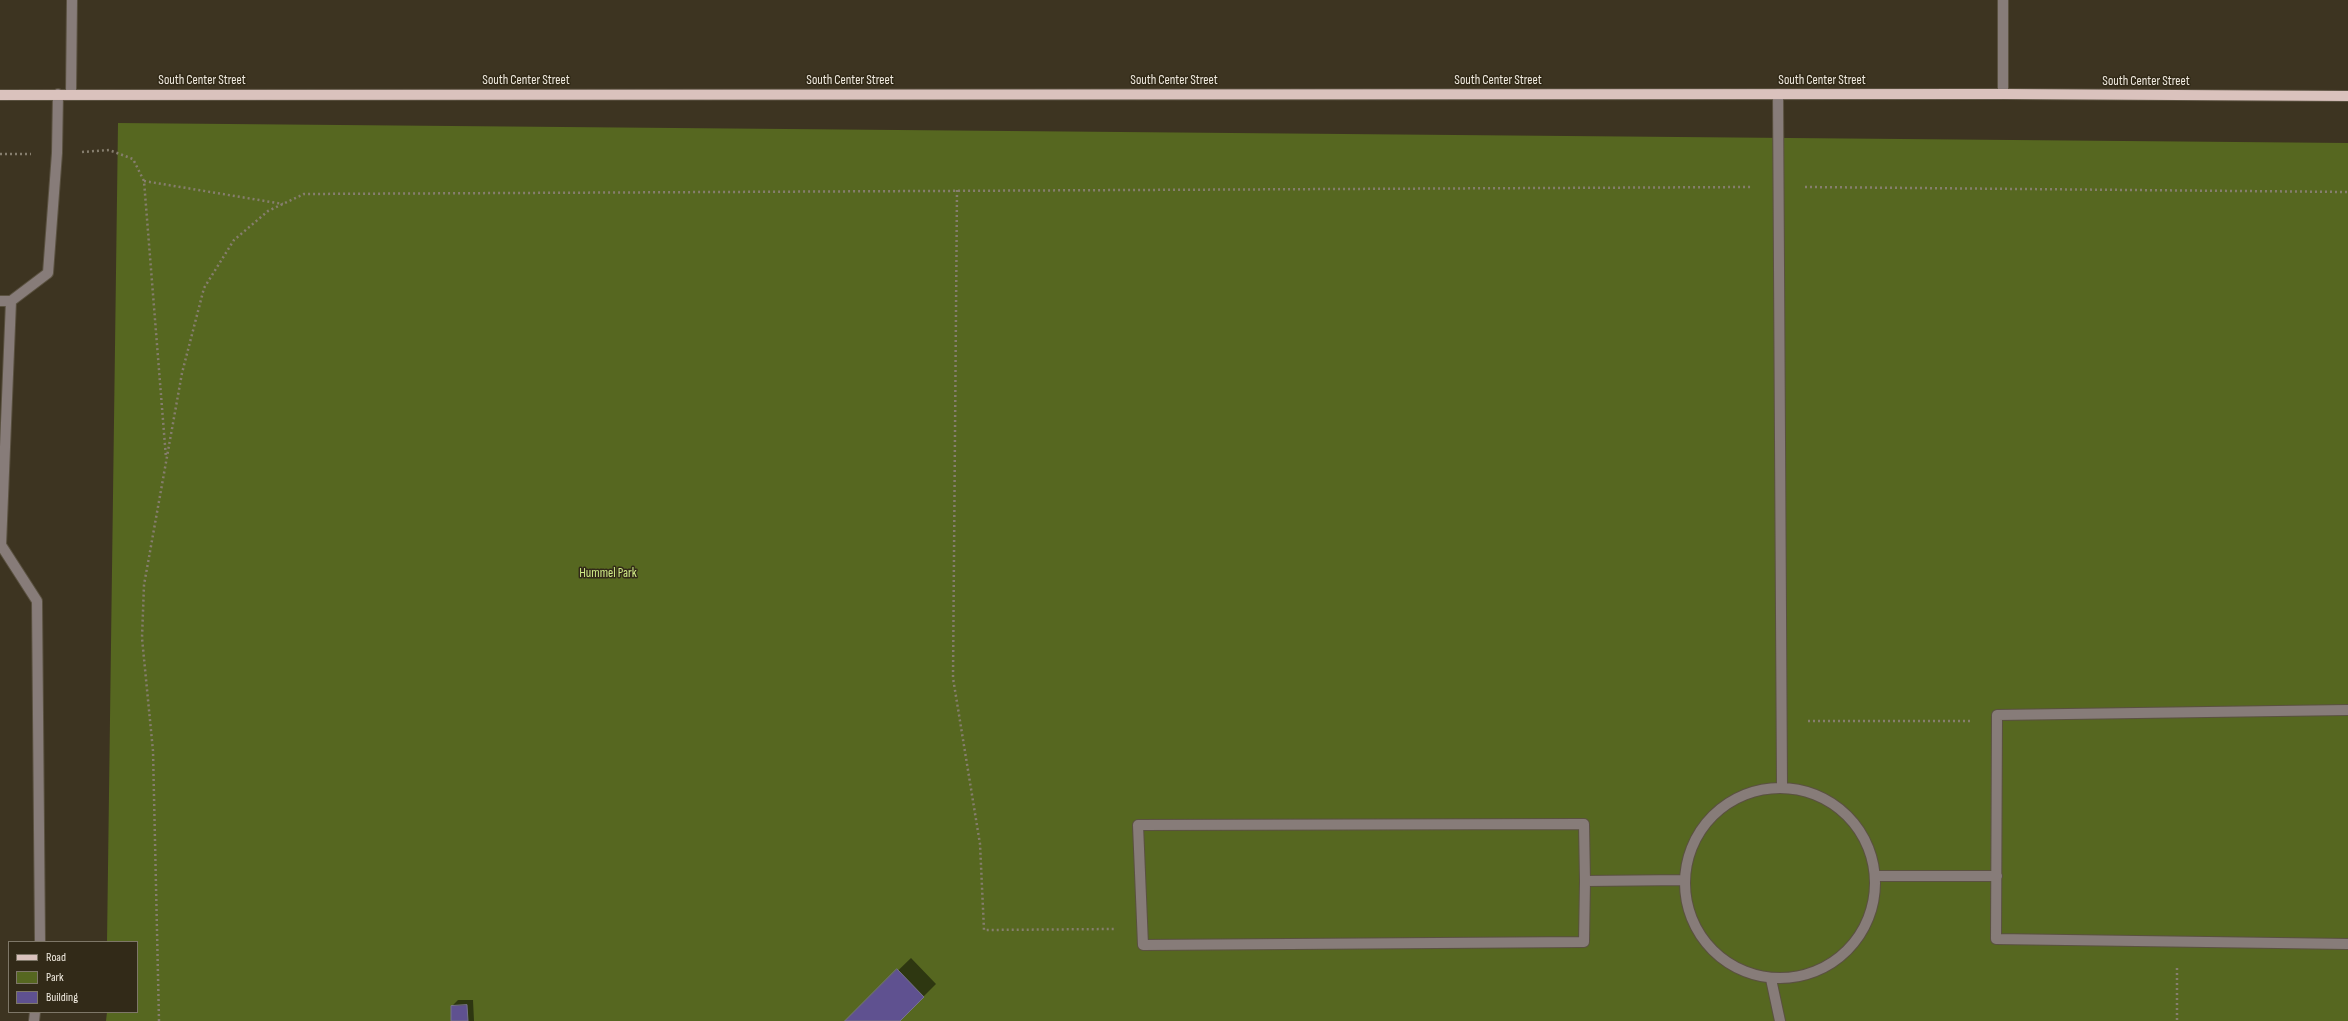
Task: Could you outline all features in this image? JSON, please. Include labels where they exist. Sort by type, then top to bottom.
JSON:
[{"type":"main road","name":"South Center Street","points":[[0,95],[2003,94],[2348,96]]},
{"type":"street","points":[[71,94],[72,0]]},
{"type":"street","points":[[2003,0],[2003,94]]},
{"type":"street","points":[[0,301],[11,301],[48,273],[57,153],[58,94]]},
{"type":"street","points":[[1778,94],[1777,187],[1782,787]]},
{"type":"street","points":[[11,301],[1,545],[37,601],[40,941]]},
{"type":"street","points":[[2348,710],[1997,715],[1996,939],[2348,944]]},
{"type":"street","points":[[1782,787],[1812,793],[1838,808],[1860,830],[1872,858],[1875,876],[1869,918],[1853,945],[1830,965],[1802,977],[1772,979],[1740,971],[1713,952],[1694,926],[1685,895],[1686,862],[1699,832],[1721,807],[1750,792],[1782,787]]},
{"type":"street","points":[[1584,824],[1585,882],[1584,942],[1143,945],[1138,825],[1584,824]]},
{"type":"street","points":[[1875,876],[1997,876]]},
{"type":"street","points":[[1585,882],[1686,880]]},
{"type":"street","points":[[1772,979],[1780,1021]]},
{"type":"path","points":[[0,154],[109,150],[133,158],[144,181],[166,461]]},
{"type":"path","points":[[144,181],[283,204]]},
{"type":"path","points":[[159,1021],[154,751],[142,638],[144,585],[182,373],[204,288],[234,240],[268,211],[304,194],[1777,187],[2348,192]]},
{"type":"path","points":[[1806,187],[1806,195]]},
{"type":"path","points":[[957,190],[953,678],[980,844],[984,930],[1142,929]]},
{"type":"path","points":[[1808,713],[1808,721],[1997,721]]},
{"type":"path","points":[[2177,942],[2177,1021]]},
{"type":"green space","name":"Hummel Park","points":[[118,123],[2348,143],[2348,1021],[106,1021],[107,1013],[138,1013],[138,941],[107,941]]},
{"type":"building","points":[[897,969],[924,997],[900,1021],[845,1021]]},
{"type":"building","points":[[467,1005],[468,1021],[451,1021],[451,1006]]}]
